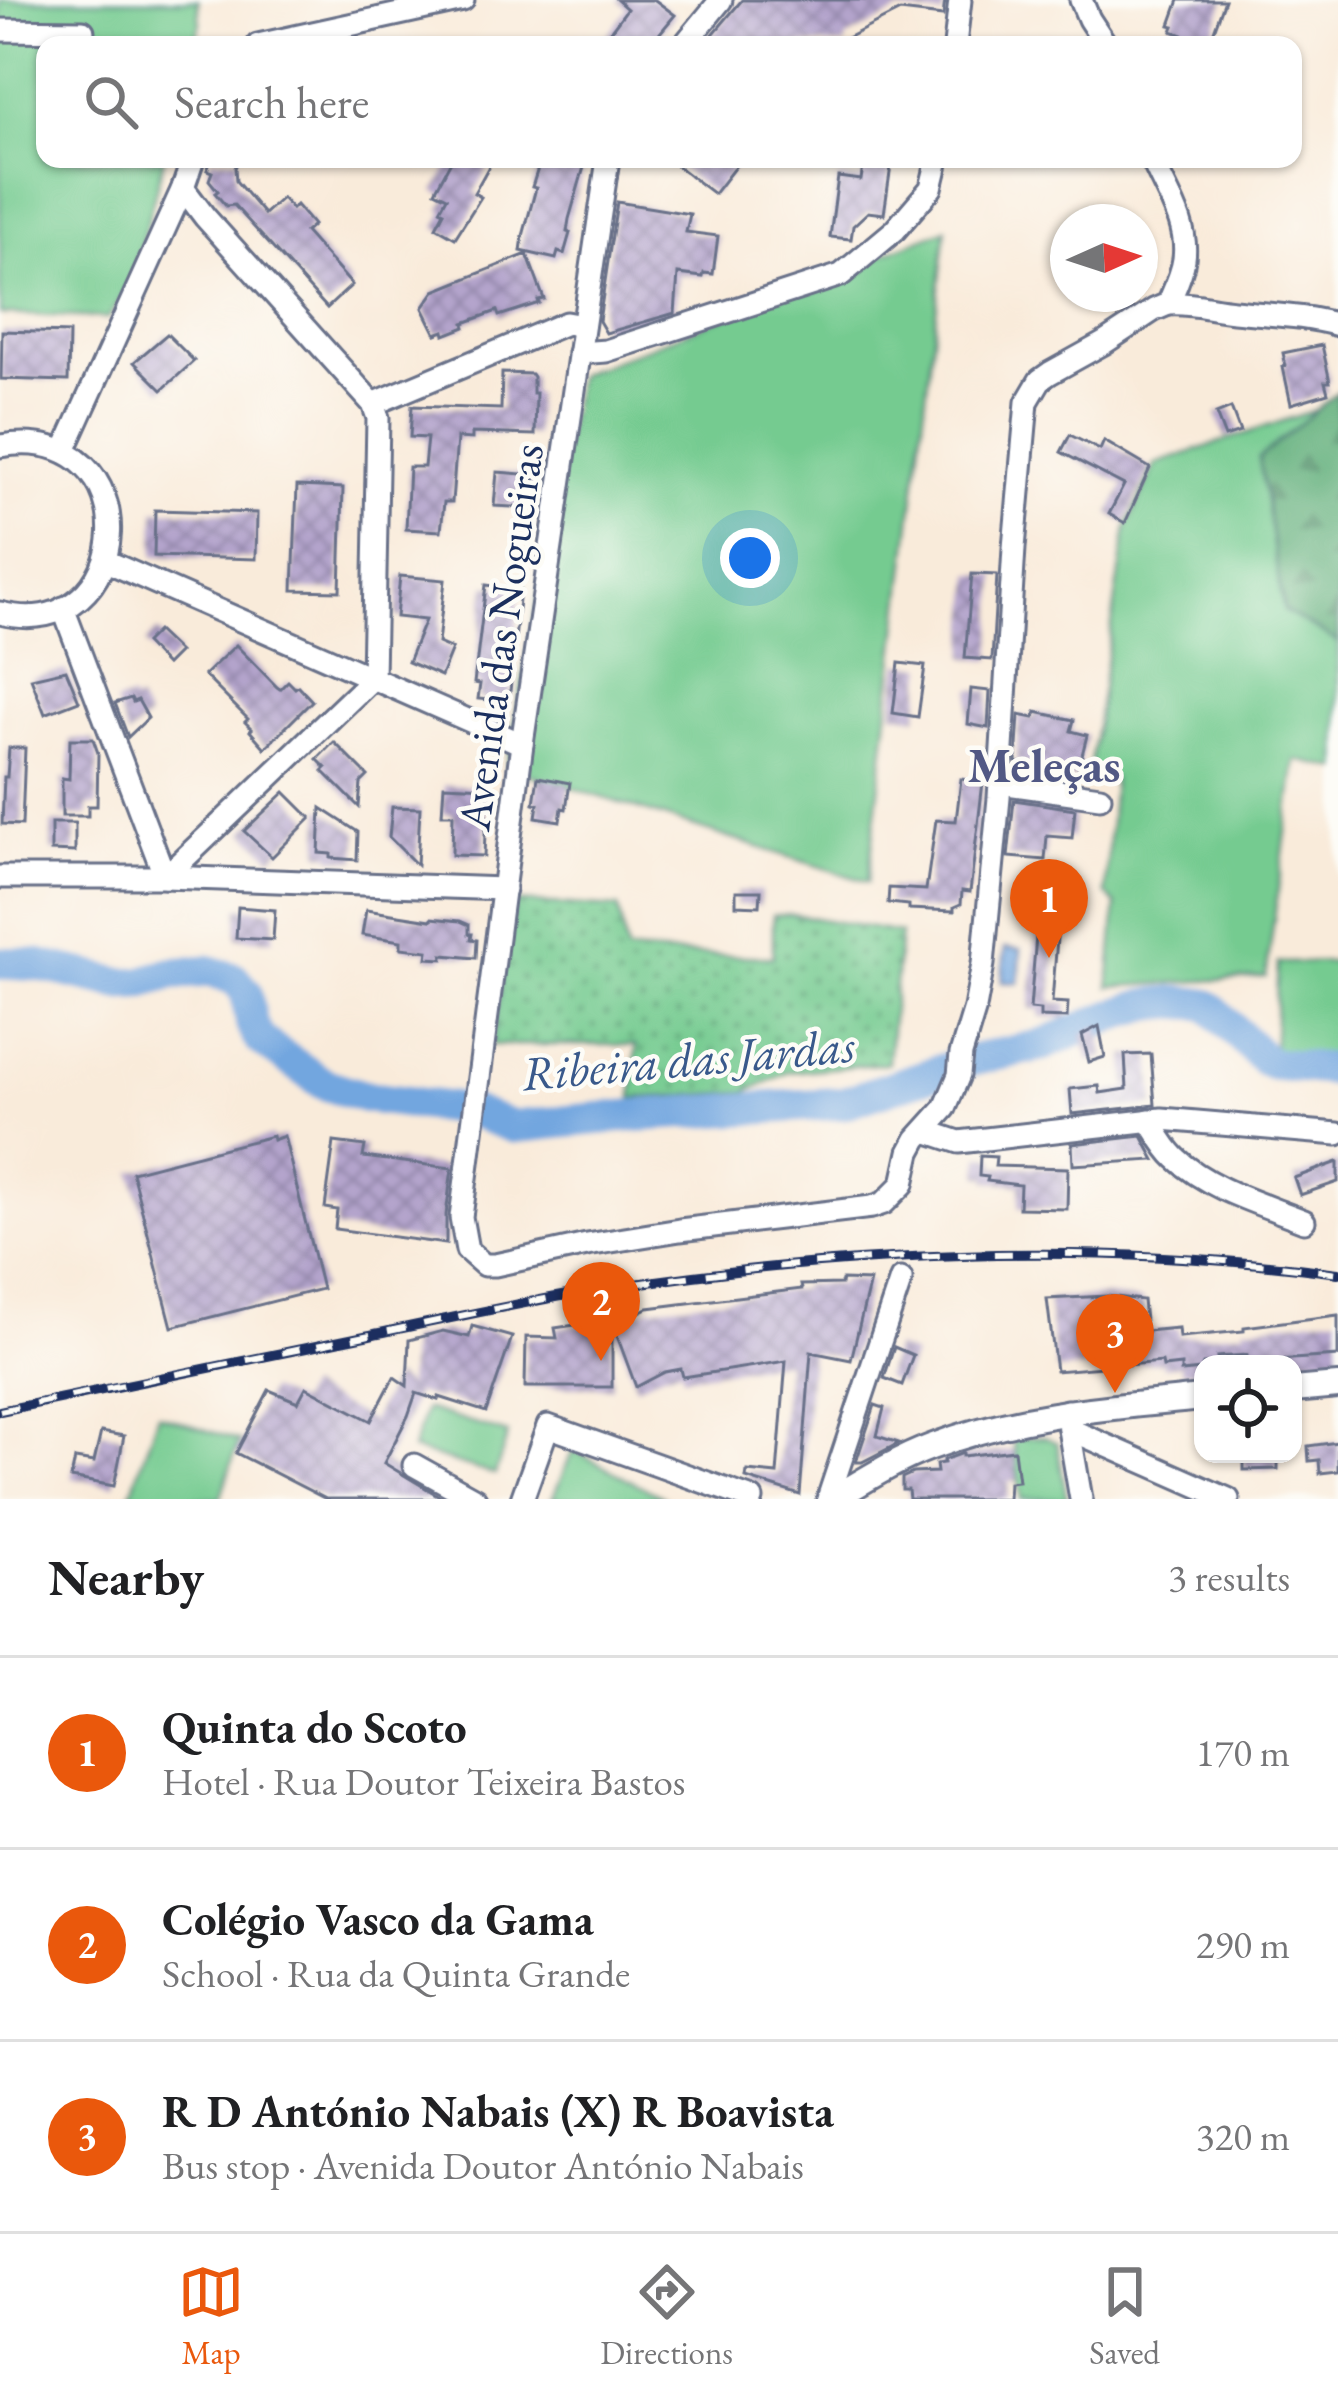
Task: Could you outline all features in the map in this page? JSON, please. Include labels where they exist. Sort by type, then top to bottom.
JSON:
[{"type":"main road","points":[[1302,1389],[1338,1386]]},
{"type":"main road","points":[[831,1499],[884,1468],[984,1429],[1194,1399]]},
{"type":"street","points":[[297,36],[463,0]]},
{"type":"street","points":[[699,0],[702,24]]},
{"type":"street","points":[[692,36],[721,0]]},
{"type":"street","points":[[956,36],[960,0]]},
{"type":"street","points":[[1081,0],[1100,36]]},
{"type":"street","points":[[357,22],[360,36]]},
{"type":"street","points":[[0,30],[83,31]]},
{"type":"street","points":[[64,451],[190,168]]},
{"type":"street","name":"Avenida das Nogueiras","points":[[607,168],[522,744],[472,1126],[461,1217],[466,1250],[484,1265],[495,1265],[680,1230],[872,1207],[884,1203],[903,1184],[910,1152],[926,1131]]},
{"type":"street","points":[[580,353],[606,351],[842,275],[895,230],[931,188],[936,168]]},
{"type":"street","points":[[1156,168],[1174,205],[1185,246],[1184,263],[1168,304]]},
{"type":"street","points":[[166,877],[373,678],[378,418],[373,404],[183,188]]},
{"type":"street","points":[[1338,326],[1316,319],[1168,304],[1050,373],[1027,402],[983,964],[945,1108],[926,1131],[959,1142],[1149,1120],[1338,1134]]},
{"type":"street","points":[[373,404],[566,323],[584,326]]},
{"type":"street","points":[[0,446],[45,445],[64,451],[87,469],[110,512],[111,537],[106,561],[82,595],[41,616],[0,613]]},
{"type":"street","points":[[106,561],[522,744]]},
{"type":"street","points":[[63,608],[166,877]]},
{"type":"street","points":[[1000,783],[1100,797]]},
{"type":"street","points":[[0,878],[166,877],[504,889]]},
{"type":"street","points":[[1149,1120],[1174,1157],[1187,1166],[1223,1189],[1304,1221]]},
{"type":"street","points":[[831,1499],[901,1279]]},
{"type":"street","points":[[1068,1420],[1081,1499]]},
{"type":"street","points":[[1068,1420],[1228,1499]]},
{"type":"street","points":[[522,1499],[548,1426],[751,1499]]},
{"type":"street","points":[[414,1466],[476,1499]]},
{"type":"green space","points":[[0,0],[198,0],[197,36],[36,36],[36,168],[162,168],[131,284],[108,318],[0,314]]},
{"type":"green space","points":[[946,229],[868,882],[506,767],[577,375]]},
{"type":"green space","points":[[1338,392],[1338,642],[1284,611],[1259,458]]},
{"type":"green space","points":[[1318,409],[1259,458],[1284,611],[1338,642],[1338,769],[1296,760],[1266,977],[1109,987],[1116,905],[1105,894],[1113,778],[1089,772],[1127,527],[1156,464]]},
{"type":"green space","points":[[515,902],[618,908],[627,952],[773,957],[773,915],[792,914],[900,933],[888,1063],[789,1072],[746,1092],[633,1098],[636,1045],[492,1045]]},
{"type":"green space","points":[[1338,962],[1338,1060],[1273,1051],[1278,963]]},
{"type":"green space","points":[[425,1409],[508,1434],[495,1475],[412,1450]]},
{"type":"green space","points":[[158,1414],[239,1441],[220,1499],[129,1499]]},
{"type":"green space","points":[[1045,1437],[1057,1443],[1067,1499],[1021,1499],[1013,1438]]},
{"type":"green space","points":[[573,1450],[666,1499],[552,1499]]},
{"type":"water","points":[[1005,948],[1021,949],[1019,983],[1002,982]]},
{"type":"building","points":[[617,0],[655,0],[675,15],[658,36],[607,36],[627,9]]},
{"type":"building","points":[[742,0],[945,0],[943,16],[900,11],[851,36],[712,36]]},
{"type":"building","points":[[1179,0],[1225,0],[1212,36],[1184,36],[1170,25]]},
{"type":"building","points":[[235,168],[236,181],[264,214],[282,198],[292,209],[296,205],[313,225],[305,232],[352,285],[327,308],[234,205],[226,206],[215,193],[209,180],[212,172],[207,170]]},
{"type":"building","points":[[447,168],[488,168],[474,193],[481,197],[455,238],[436,227],[447,197],[435,191]]},
{"type":"building","points":[[538,168],[584,168],[564,254],[558,252],[556,259],[521,251],[536,188],[532,187]]},
{"type":"building","points":[[680,168],[734,168],[714,194]]},
{"type":"building","points":[[863,168],[891,168],[884,214],[868,212],[853,226],[851,239],[830,237],[838,177],[861,180]]},
{"type":"building","points":[[617,202],[690,214],[686,232],[718,236],[713,274],[678,274],[675,313],[606,333],[599,321]]},
{"type":"building","points":[[527,254],[544,299],[464,323],[465,327],[445,335],[444,331],[436,334],[423,308],[435,291]]},
{"type":"building","points":[[2,331],[69,333],[68,381],[1,379]]},
{"type":"building","points":[[167,334],[194,361],[162,390],[134,362]]},
{"type":"building","points":[[1322,345],[1328,393],[1291,404],[1283,353]]},
{"type":"building","points":[[502,373],[533,377],[535,435],[472,433],[472,439],[457,438],[452,502],[444,502],[441,531],[406,529],[409,467],[424,467],[427,438],[410,437],[412,406],[501,409]]},
{"type":"building","points":[[1231,408],[1240,432],[1225,437],[1216,414]]},
{"type":"building","points":[[1070,435],[1100,450],[1104,441],[1150,468],[1125,523],[1109,514],[1124,485],[1061,452]]},
{"type":"building","points":[[497,472],[535,475],[536,508],[494,506]]},
{"type":"building","points":[[297,486],[343,488],[340,591],[293,590]]},
{"type":"building","points":[[155,510],[257,513],[256,559],[154,556]]},
{"type":"building","points":[[972,574],[997,575],[992,660],[965,658]]},
{"type":"building","points":[[400,576],[445,580],[438,643],[452,649],[441,676],[408,662],[425,620],[396,617]]},
{"type":"building","points":[[486,585],[520,589],[509,702],[478,699],[480,684],[474,683]]},
{"type":"building","points":[[157,631],[179,652],[166,665],[145,643]]},
{"type":"building","points":[[236,645],[277,687],[288,681],[312,701],[265,748],[250,731],[248,719],[204,675]]},
{"type":"building","points":[[899,663],[925,666],[918,717],[893,713]]},
{"type":"building","points":[[66,670],[79,701],[45,714],[31,678]]},
{"type":"building","points":[[971,689],[990,691],[988,728],[968,724]]},
{"type":"building","points":[[138,700],[148,718],[128,737],[115,703]]},
{"type":"building","points":[[1036,712],[1074,720],[1071,731],[1087,735],[1076,779],[1048,775],[1049,771],[1016,762],[1019,715],[1034,718]]},
{"type":"building","points":[[70,739],[93,739],[98,753],[97,806],[88,806],[88,816],[62,816],[62,778],[69,779]]},
{"type":"building","points":[[334,742],[368,776],[361,783],[359,807],[317,759]]},
{"type":"building","points":[[9,748],[25,748],[22,825],[2,824]]},
{"type":"building","points":[[538,777],[570,783],[560,821],[536,817]]},
{"type":"building","points":[[961,779],[983,782],[970,892],[962,891],[961,904],[954,911],[888,903],[889,888],[926,890],[936,820],[956,821]]},
{"type":"building","points":[[444,785],[487,787],[484,856],[452,855],[453,814],[442,814]]},
{"type":"building","points":[[285,792],[311,818],[272,857],[244,831]]},
{"type":"building","points":[[1014,800],[1075,809],[1072,838],[1047,836],[1045,860],[1008,857]]},
{"type":"building","points":[[392,807],[420,808],[417,865],[389,837]]},
{"type":"building","points":[[321,808],[358,832],[357,860],[319,853]]},
{"type":"building","points":[[51,823],[75,823],[75,852],[51,851]]},
{"type":"building","points":[[736,891],[761,891],[760,906],[736,905]]},
{"type":"building","points":[[238,907],[275,910],[273,940],[236,938]]},
{"type":"building","points":[[366,910],[460,921],[469,925],[471,939],[477,940],[476,958],[427,958],[428,951],[401,948],[401,941],[362,935]]},
{"type":"building","points":[[1037,924],[1058,926],[1052,1002],[1068,1003],[1067,1018],[1040,1017],[1040,1010],[1030,1009]]},
{"type":"building","points":[[1099,1026],[1105,1057],[1089,1062],[1082,1035]]},
{"type":"building","points":[[1151,1054],[1155,1105],[1072,1114],[1070,1089],[1099,1086],[1100,1093],[1127,1089],[1125,1055]]},
{"type":"building","points":[[272,1136],[273,1140],[284,1136],[322,1289],[172,1327],[132,1172]]},
{"type":"building","points":[[1142,1136],[1155,1160],[1073,1165],[1072,1144]]},
{"type":"building","points":[[334,1142],[365,1146],[363,1157],[452,1168],[446,1244],[335,1229],[337,1210],[325,1208]]},
{"type":"building","points":[[980,1156],[996,1157],[995,1166],[1068,1168],[1067,1209],[1019,1208],[1020,1185],[979,1176]]},
{"type":"building","points":[[1338,1162],[1338,1182],[1300,1195],[1294,1178]]},
{"type":"building","points":[[842,1280],[870,1281],[851,1360],[811,1352],[800,1495],[746,1478],[747,1471],[777,1474],[786,1361],[683,1377],[681,1369],[636,1387],[613,1325],[648,1308],[802,1289],[801,1285],[841,1284]]},
{"type":"building","points":[[1107,1296],[1143,1300],[1146,1331],[1178,1328],[1179,1337],[1338,1315],[1338,1356],[1194,1355],[1194,1371],[1181,1372],[1181,1365],[1163,1367],[1162,1362],[1056,1371],[1047,1299]]},
{"type":"building","points":[[472,1326],[512,1337],[486,1412],[416,1393],[384,1463],[444,1499],[326,1499],[236,1453],[269,1390],[298,1402],[306,1387],[371,1421],[394,1377],[407,1386],[409,1340],[443,1331],[469,1337]]},
{"type":"building","points":[[612,1326],[612,1387],[525,1387],[526,1337],[557,1338],[555,1328]]},
{"type":"building","points":[[894,1347],[913,1355],[902,1385],[884,1378]]},
{"type":"building","points":[[875,1405],[884,1408],[877,1436],[899,1443],[856,1462]]},
{"type":"building","points":[[101,1432],[124,1436],[114,1486],[71,1478],[75,1459],[94,1462]]},
{"type":"building","points":[[1338,1442],[1338,1471],[1320,1473],[1319,1460],[1309,1461],[1308,1446]]},
{"type":"building","points":[[1014,1450],[1018,1481],[1009,1482],[1008,1499],[909,1499],[908,1490],[902,1490],[902,1478],[937,1472],[936,1464],[963,1453]]},
{"type":"building","points":[[1244,1463],[1278,1463],[1278,1469],[1244,1470]]},
{"type":"waterway","name":"Ribeira das Jardas","points":[[0,963],[39,965],[122,984],[208,971],[235,979],[246,992],[252,1026],[260,1040],[324,1084],[366,1097],[467,1110],[513,1127],[843,1103],[969,1061],[1042,1045],[1145,1005],[1173,1002],[1212,1008],[1272,1064],[1338,1070]]},
{"type":"railway","points":[[0,1411],[551,1298],[794,1265],[976,1254],[1066,1254],[1248,1263],[1338,1273]]},
{"type":"place","name":"Quinta do Scoto","points":[[1049,958]]},
{"type":"place","name":"Colégio Vasco da Gama","points":[[601,1361]]},
{"type":"place","name":"R D António Nabais (X) R Boavista","points":[[1115,1393]]},
{"type":"district","name":"Meleças","points":[[1044,765]]}]
